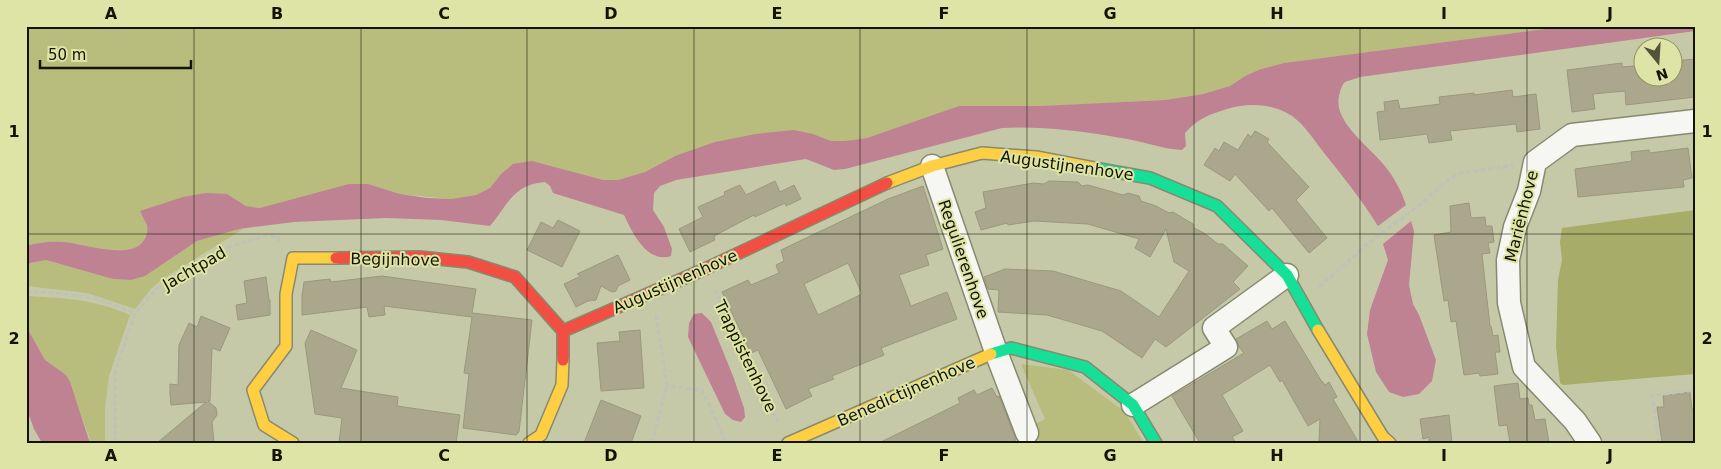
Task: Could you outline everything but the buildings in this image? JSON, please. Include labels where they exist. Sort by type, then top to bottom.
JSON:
[{"type":"street","name":"Mariënhove","points":[[1590,443],[1576,421],[1524,367],[1509,302],[1508,260],[1515,227],[1529,191],[1535,162],[1572,135],[1695,121]]},
{"type":"street","name":"Augustijnenhove","points":[[563,331],[705,269],[882,185],[932,166],[982,153],[1036,157],[1150,178],[1217,206],[1287,275],[1383,437],[1390,443]]},
{"type":"street","name":"Regulierenhove","points":[[932,166],[996,352]]},
{"type":"street","name":"Begijnhove","points":[[293,258],[419,256],[468,262],[515,278],[563,331]]},
{"type":"street","points":[[293,258],[286,294],[286,346],[253,390],[264,425],[293,443]]},
{"type":"street","points":[[1133,404],[1226,347],[1214,328],[1287,275]]},
{"type":"street","points":[[529,443],[541,435],[562,385],[563,331]]},
{"type":"street","name":"Benedictijnenhove","points":[[788,443],[996,352],[1011,348],[1085,367],[1133,404],[1156,443]]},
{"type":"street","name":"Benedictijnenhove","points":[[996,352],[1027,433]]},
{"type":"path","points":[[1302,303],[1370,241],[1416,207],[1449,179],[1461,173],[1535,162]]},
{"type":"path","name":"Jachtpad","points":[[115,443],[115,372],[135,313],[159,286],[226,248],[267,235],[278,237],[282,251],[293,258]]},
{"type":"path","name":"Trappistenhove","points":[[705,269],[788,443]]},
{"type":"path","points":[[26,292],[47,292],[96,298],[135,313]]},
{"type":"path","points":[[652,443],[667,385],[653,292]]},
{"type":"path","points":[[667,385],[703,390],[726,443]]},
{"type":"path","points":[[1659,443],[1652,396],[1695,390]]},
{"type":"green space","points":[[26,26],[1569,26],[1284,63],[1261,69],[1245,76],[1230,86],[1203,94],[1165,100],[1040,106],[960,106],[867,138],[831,141],[813,134],[675,156],[645,172],[618,180],[603,180],[576,174],[501,174],[490,188],[476,195],[451,199],[400,194],[368,184],[260,208],[246,206],[227,194],[140,211],[147,225],[144,240],[138,246],[128,250],[118,250],[57,242],[26,246]]},
{"type":"green space","points":[[1695,210],[1695,374],[1563,385],[1560,383],[1556,347],[1558,280],[1562,260],[1560,242],[1562,228]]},
{"type":"green space","points":[[243,229],[161,280],[135,309],[87,293],[26,286],[26,266],[29,263],[46,260],[113,279],[131,280],[145,276],[197,241]]},
{"type":"green space","points":[[26,296],[92,302],[130,315],[109,376],[105,409],[105,443],[90,443],[66,375],[45,360],[26,326]]},
{"type":"green space","points":[[1021,364],[1068,370],[1124,411],[1144,443],[1040,443],[1032,426],[1045,419]]},
{"type":"shaded area","points":[[1569,26],[1695,26],[1695,31],[1360,77],[1345,82],[1339,96],[1339,106],[1342,115],[1347,125],[1388,170],[1397,184],[1406,205],[1378,226],[1351,187],[1302,124],[1287,113],[1273,107],[1250,105],[1221,111],[1199,121],[1185,133],[1186,146],[1182,150],[1076,131],[1047,128],[1002,128],[845,169],[834,170],[806,159],[676,180],[660,186],[654,193],[653,210],[664,227],[672,249],[671,256],[662,257],[648,251],[636,238],[624,215],[553,193],[550,186],[545,182],[534,184],[519,191],[507,203],[490,226],[441,220],[386,218],[294,222],[239,229],[197,241],[145,276],[131,280],[113,279],[46,260],[30,263],[26,266],[26,246],[39,243],[70,243],[118,250],[128,250],[138,246],[147,235],[147,225],[140,211],[183,197],[206,193],[227,194],[246,206],[260,208],[349,184],[368,184],[400,194],[451,199],[476,195],[490,188],[501,174],[513,164],[532,161],[603,180],[618,180],[645,172],[675,156],[715,142],[756,134],[794,130],[813,134],[831,141],[845,141],[867,138],[959,106],[1040,106],[1165,100],[1203,94],[1230,86],[1245,76],[1261,69],[1284,63]]},
{"type":"shaded area","points":[[1411,221],[1414,231],[1409,285],[1413,304],[1436,360],[1432,381],[1419,394],[1403,397],[1389,392],[1376,372],[1367,334],[1370,310],[1388,260],[1383,244]]},
{"type":"shaded area","points":[[702,313],[711,322],[733,376],[744,408],[745,417],[741,422],[733,420],[725,414],[688,337],[689,323],[694,314]]},
{"type":"shaded area","points":[[26,326],[45,360],[66,375],[70,382],[90,443],[42,443],[34,429],[26,407]]},
{"type":"traffic: fast","points":[[1094,168],[1150,178],[1217,206],[1287,275],[1318,330]]},
{"type":"traffic: fast","points":[[991,354],[1011,348],[1085,367],[1133,405],[1156,443]]},
{"type":"traffic: slow","points":[[887,183],[932,166],[982,153],[1036,157],[1094,168]]},
{"type":"traffic: slow","points":[[293,443],[264,425],[253,390],[286,346],[286,294],[293,258],[336,258]]},
{"type":"traffic: slow","points":[[1318,330],[1383,437],[1390,443]]},
{"type":"traffic: slow","points":[[788,443],[991,354]]},
{"type":"traffic: slow","points":[[529,443],[541,435],[562,385],[563,360]]},
{"type":"traffic: jam","points":[[563,331],[705,269],[887,183]]},
{"type":"traffic: jam","points":[[336,258],[419,257],[468,262],[515,277],[563,331],[563,360]]}]
